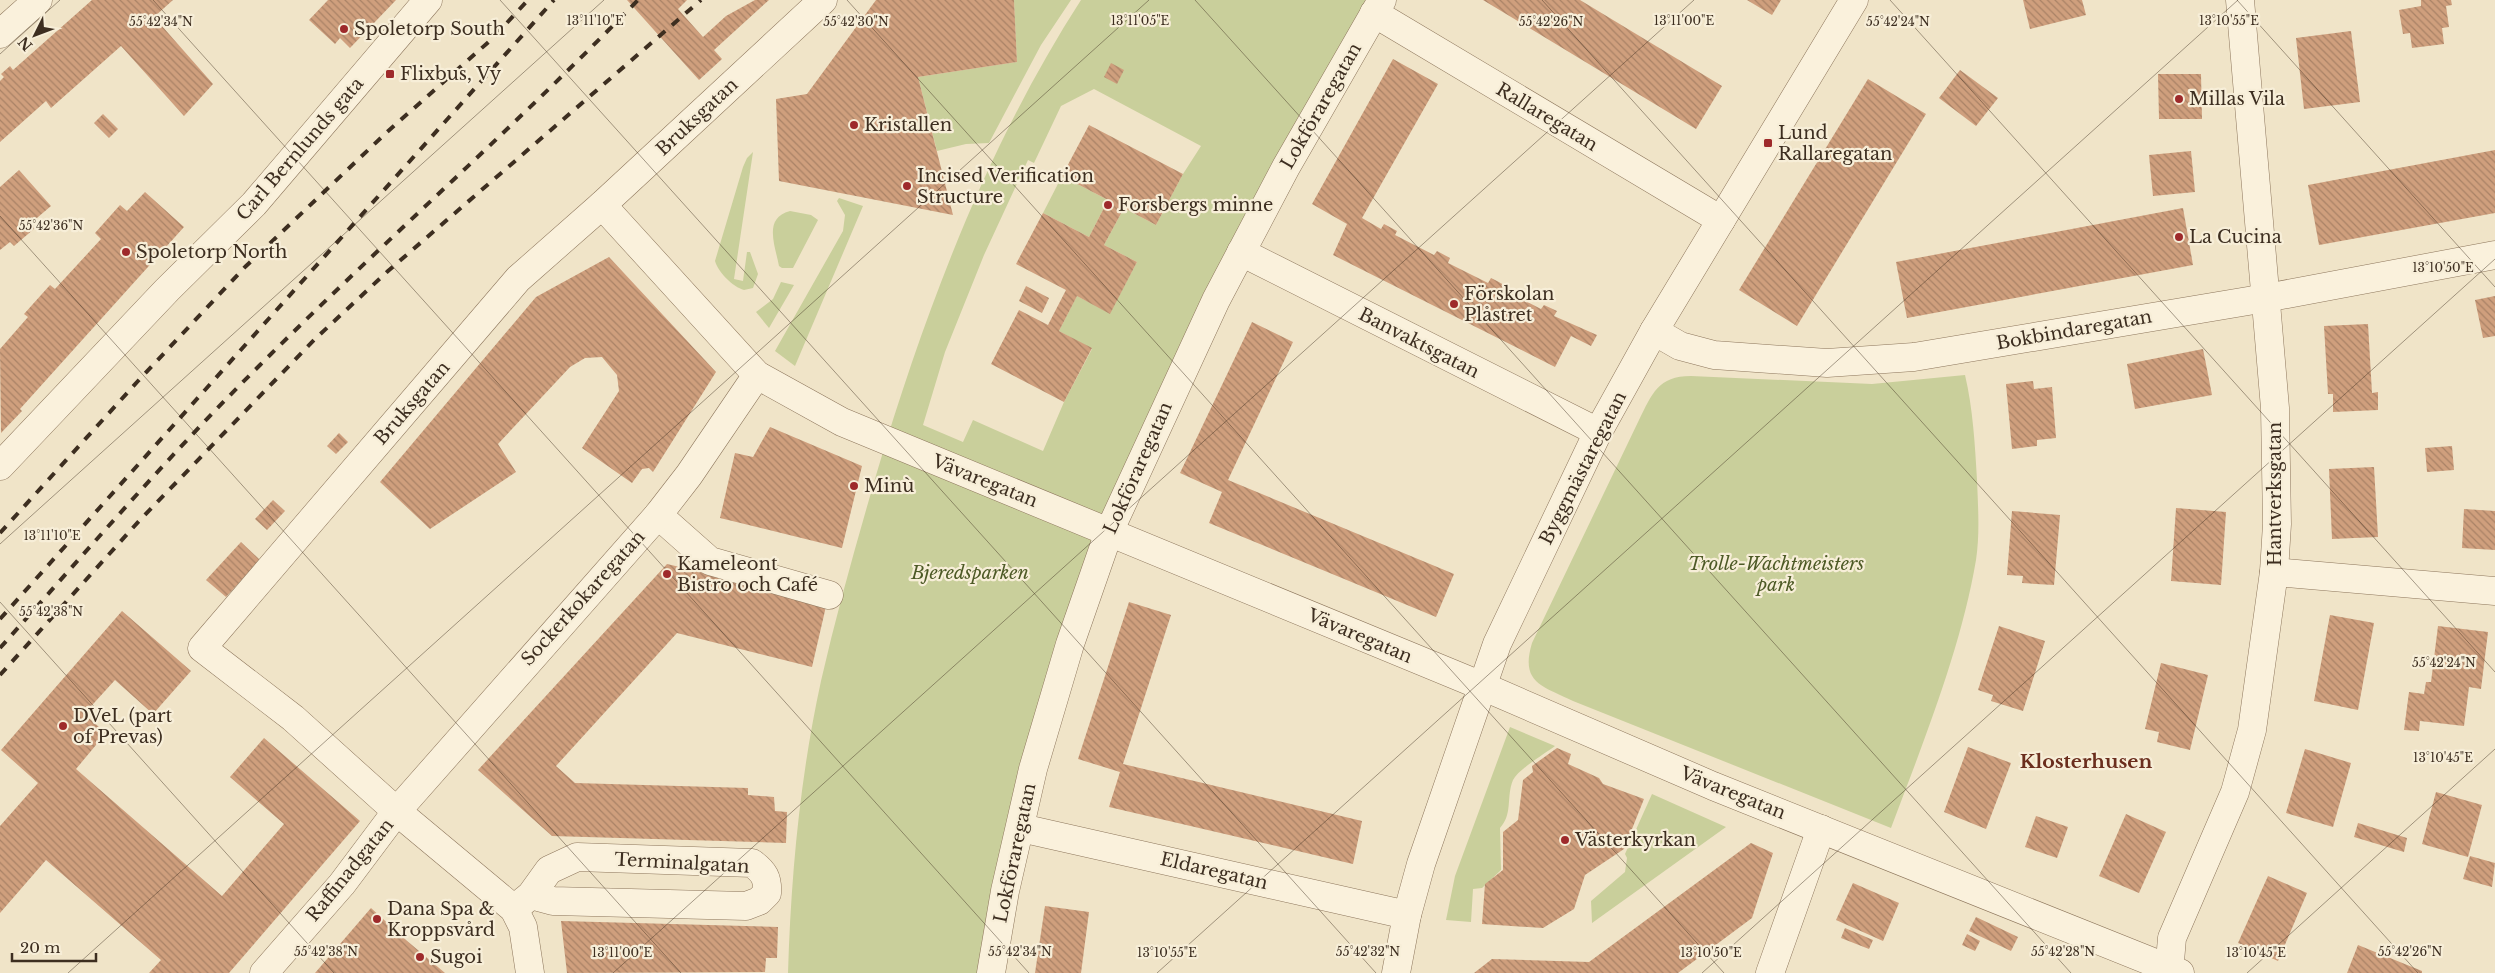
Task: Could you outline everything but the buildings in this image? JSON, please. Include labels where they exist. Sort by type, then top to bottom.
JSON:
[{"type":"street","points":[[0,34],[38,0]]},
{"type":"street","name":"Carl Bernlunds gata","points":[[0,466],[167,290],[254,204],[428,0]]},
{"type":"street","name":"Bruksgatan","points":[[522,902],[396,812],[293,718],[202,648],[518,279],[602,205],[822,0]]},
{"type":"street","name":"Byggmästaregatan","points":[[1396,973],[1407,915],[1421,864],[1496,644],[1598,432],[1654,331],[1854,0]]},
{"type":"street","name":"Hantverksgatan","points":[[2173,971],[2172,938],[2235,792],[2252,730],[2274,572],[2277,524],[2275,408],[2240,0]]},
{"type":"street","name":"Rallaregatan","points":[[1378,6],[1720,220]]},
{"type":"street","name":"Lokföraregatan","points":[[991,973],[1005,891],[1051,705],[1109,532],[1168,401],[1241,252],[1286,167],[1378,6]]},
{"type":"street","name":"Vävaregatan","points":[[602,205],[757,374],[842,422],[1482,686],[1713,786],[2173,971]]},
{"type":"street","name":"Banvaktsgatan","points":[[1241,252],[1598,432]]},
{"type":"street","name":"Bokbindaregatan","points":[[1654,331],[1680,346],[1714,355],[1827,363],[1914,357],[2266,298],[2495,255]]},
{"type":"street","name":"Sockerkokaregatan","points":[[396,812],[658,515],[689,475],[757,374]]},
{"type":"street","points":[[658,515],[710,561],[829,596]]},
{"type":"street","points":[[2274,572],[2495,591]]},
{"type":"street","name":"Raffinadgatan","points":[[264,973],[342,884],[396,812]]},
{"type":"street","name":"Eldaregatan","points":[[1021,828],[1407,915]]},
{"type":"street","points":[[1770,973],[1821,829]]},
{"type":"street","name":"Terminalgatan","points":[[578,858],[752,863],[761,869],[768,880],[767,893],[759,900],[746,906],[553,901],[522,902],[549,870],[578,858]]},
{"type":"street","points":[[522,902],[522,927],[530,973]]},
{"type":"green space","points":[[1014,0],[1071,0],[1041,45],[989,143],[966,144],[937,151],[918,77],[1017,62]]},
{"type":"green space","name":"Bjeredsparken","points":[[1081,0],[1382,0],[1109,532],[991,973],[788,973],[794,863],[807,753],[827,655],[862,524],[916,349],[962,228],[1017,111]],"holes":[[[1094,89],[1201,146],[1183,174],[1156,225],[1124,208],[1104,245],[1137,262],[1110,313],[1077,296],[1059,331],[1092,349],[1064,402],[1043,451],[973,420],[963,442],[923,425],[945,352],[984,255],[1028,160],[1034,163],[1061,106]]]},
{"type":"green space","points":[[753,152],[734,279],[743,281],[747,252],[750,252],[758,274],[753,288],[744,290],[735,286],[726,278],[719,270],[715,261],[743,167],[747,158]]},
{"type":"green space","points":[[1062,176],[1108,200],[1089,237],[1043,213]]},
{"type":"green space","points":[[839,198],[863,206],[795,366],[775,351],[843,231],[845,215],[837,201]]},
{"type":"green space","points":[[790,211],[811,215],[818,220],[793,268],[782,268],[779,266],[773,233],[776,220]]},
{"type":"green space","points":[[781,282],[794,285],[769,328],[756,312],[773,299]]},
{"type":"green space","name":"Trolle-Wachtmeisters park","points":[[1965,375],[1972,414],[1976,467],[1978,540],[1976,560],[1961,627],[1940,696],[1891,828],[1573,701],[1543,687],[1536,681],[1529,667],[1532,643],[1652,395],[1663,383],[1671,379],[1691,376],[1872,384]]},
{"type":"green space","points":[[1510,727],[1555,746],[1526,767],[1513,780],[1507,817],[1500,828],[1501,870],[1482,888],[1473,889],[1471,922],[1446,920],[1455,876]]},
{"type":"green space","points":[[1652,794],[1726,827],[1592,923],[1591,901],[1625,872],[1627,858],[1625,854]]},
{"type":"railway","points":[[0,533],[245,267],[386,133],[493,38],[528,0]]},
{"type":"railway","points":[[0,619],[554,0]]},
{"type":"railway","points":[[0,648],[226,399],[307,319],[545,93],[638,0]]},
{"type":"railway","points":[[0,675],[139,521],[315,339],[388,271],[701,0]]},
{"type":"place","name":"Spoletorp South","points":[[344,29]]},
{"type":"place","name":"Flixbus, Vy","points":[[390,74]]},
{"type":"place","name":"Millas Vila","points":[[2179,99]]},
{"type":"place","name":"Kristallen","points":[[854,125]]},
{"type":"place","name":"Lund Rallaregatan","points":[[1768,143]]},
{"type":"place","name":"Incised Verification Structure","points":[[907,186]]},
{"type":"place","name":"Forsbergs minne","points":[[1108,205]]},
{"type":"place","name":"La Cucina","points":[[2179,237]]},
{"type":"place","name":"Spoletorp North","points":[[126,252]]},
{"type":"place","name":"Förskolan Plåstret","points":[[1454,304]]},
{"type":"place","name":"Minù","points":[[854,486]]},
{"type":"place","name":"Kameleont Bistro och Café","points":[[667,574]]},
{"type":"place","name":"DVeL (part of Prevas)","points":[[63,726]]},
{"type":"place","name":"Västerkyrkan","points":[[1565,840]]},
{"type":"place","name":"Dana Spa & Kroppsvård","points":[[377,919]]},
{"type":"place","name":"Sugoi","points":[[420,957]]},
{"type":"district","name":"Klosterhusen","points":[[2086,761]]}]
